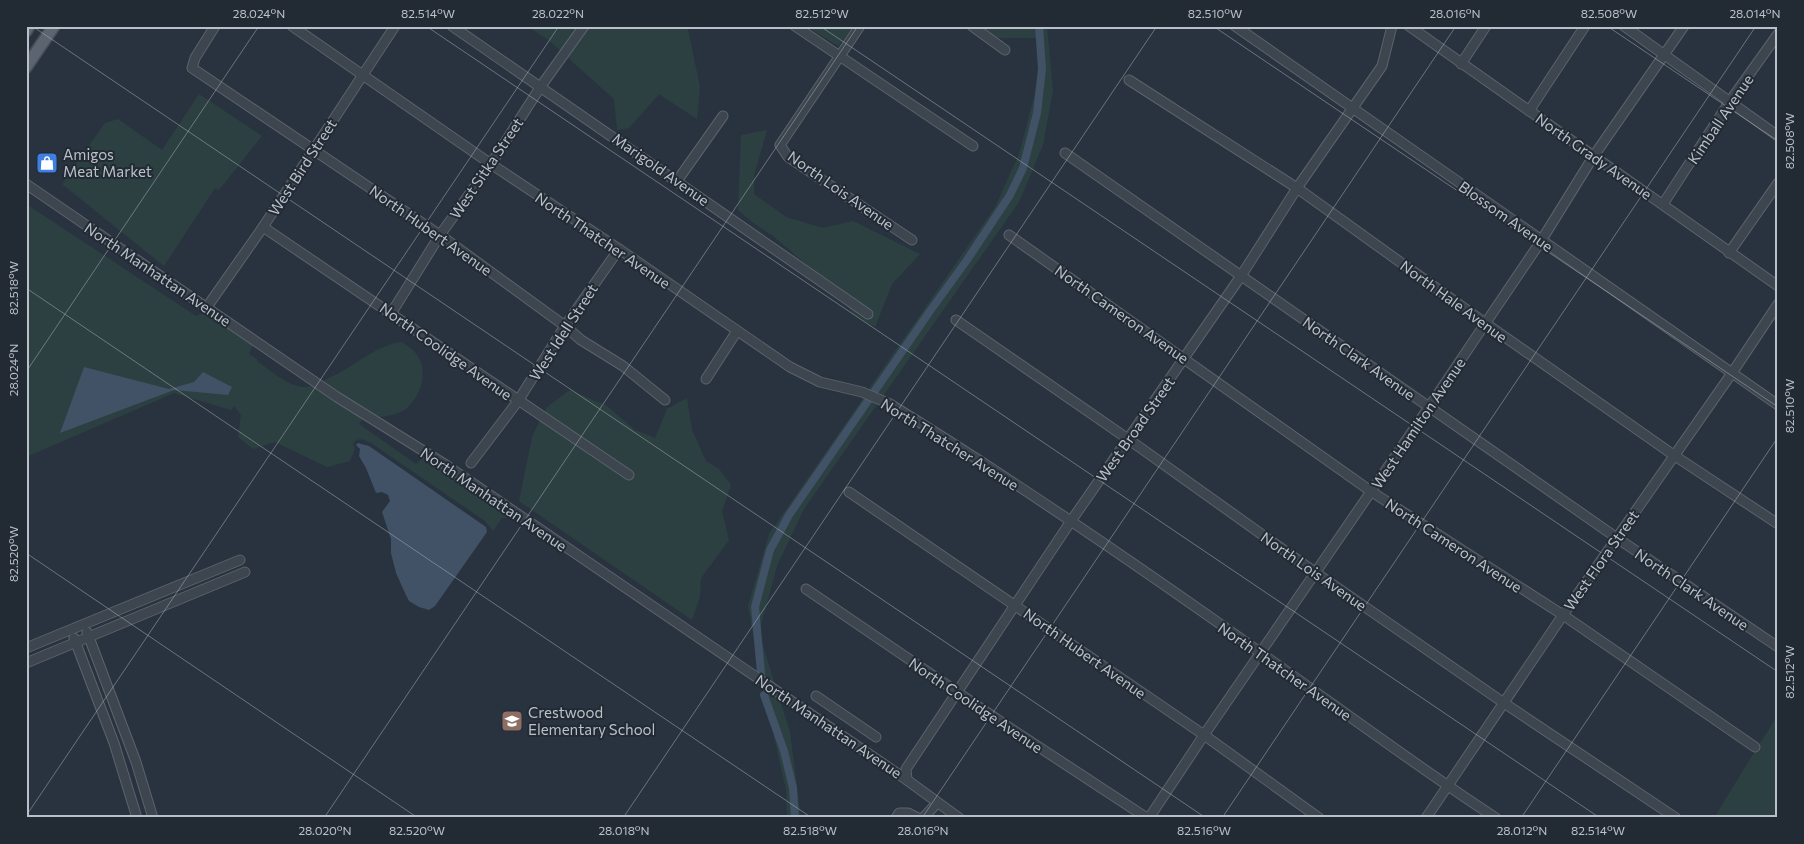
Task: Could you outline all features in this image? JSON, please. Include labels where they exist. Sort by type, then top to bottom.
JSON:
[{"type":"main road","points":[[26,31],[30,26]]},
{"type":"main road","points":[[26,67],[54,26]]},
{"type":"street","name":"North Hubert Avenue","points":[[215,26],[195,58],[192,68],[440,235],[566,326],[581,340],[623,366],[665,400]]},
{"type":"street","name":"North Thatcher Avenue","points":[[292,26],[790,367],[820,382],[862,392],[906,414],[1071,521],[1496,818]]},
{"type":"street","name":"West Bird Street","points":[[207,307],[263,226],[395,26]]},
{"type":"street","name":"Marigold Avenue","points":[[452,26],[868,314]]},
{"type":"street","name":"West Sitka Street","points":[[392,312],[440,235],[491,164],[541,86],[584,26]]},
{"type":"street","points":[[796,26],[973,146]]},
{"type":"street","points":[[839,56],[860,26]]},
{"type":"street","points":[[972,26],[1005,50]]},
{"type":"street","name":"Blossom Avenue","points":[[1235,26],[1778,405]]},
{"type":"street","name":"West Broad Street","points":[[907,780],[906,769],[1071,521],[1241,276],[1297,188],[1382,66],[1392,26]]},
{"type":"street","name":"North Grady Avenue","points":[[1409,26],[1778,286]]},
{"type":"street","points":[[1461,64],[1486,26]]},
{"type":"street","points":[[1529,111],[1585,26]]},
{"type":"street","points":[[1624,26],[1778,136]]},
{"type":"street","name":"West Hamilton Avenue","points":[[1148,818],[1372,492],[1541,241],[1593,157],[1684,26]]},
{"type":"street","name":"Kimball Avenue","points":[[1663,204],[1730,102],[1778,34]]},
{"type":"street","name":"North Lois Avenue","points":[[839,56],[780,145],[788,156],[912,240]]},
{"type":"street","name":"North Hale Avenue","points":[[1129,80],[1297,188],[1675,456],[1778,524]]},
{"type":"street","points":[[677,181],[723,116]]},
{"type":"street","name":"North Clark Avenue","points":[[1065,153],[1617,538],[1778,647]]},
{"type":"street","points":[[1729,253],[1778,183]]},
{"type":"street","name":"North Manhattan Avenue","points":[[26,184],[337,397],[446,465],[836,731],[959,818]]},
{"type":"street","name":"North Coolidge Avenue","points":[[263,226],[392,312],[518,401],[629,474]]},
{"type":"street","name":"North Cameron Avenue","points":[[1009,235],[1372,492],[1563,615],[1755,747]]},
{"type":"street","name":"West Idell Street","points":[[471,463],[518,401],[566,326],[619,249]]},
{"type":"street","name":"West Flora Street","points":[[1426,818],[1563,615],[1732,374],[1778,304]]},
{"type":"street","name":"North Lois Avenue","points":[[956,320],[1128,439],[1316,573],[1504,703],[1676,818]]},
{"type":"street","points":[[706,379],[737,331]]},
{"type":"street","name":"North Hubert Avenue","points":[[849,492],[1204,735],[1318,818]]},
{"type":"street","points":[[26,648],[84,626],[240,560]]},
{"type":"street","points":[[26,663],[245,572]]},
{"type":"street","name":"North Coolidge Avenue","points":[[806,589],[958,693],[1148,818]]},
{"type":"street","points":[[84,626],[140,777],[153,818]]},
{"type":"street","points":[[70,631],[76,642],[114,742],[137,818]]},
{"type":"street","points":[[816,696],[876,737]]},
{"type":"street","points":[[836,731],[846,716]]},
{"type":"street","points":[[126,782],[140,777]]},
{"type":"street","points":[[923,818],[937,803]]},
{"type":"street","points":[[896,818],[899,813],[908,813],[918,818]]},
{"type":"green space","points":[[527,26],[579,26],[561,51]]},
{"type":"green space","points":[[590,26],[686,26],[700,87],[697,119],[659,94],[629,128],[617,130],[614,99],[567,57]]},
{"type":"green space","points":[[806,26],[854,26],[838,46]]},
{"type":"green space","points":[[980,26],[1047,26],[1053,91],[1043,145],[1019,202],[883,396],[868,390],[995,207],[1019,154],[1040,74],[1036,38],[997,38]]},
{"type":"green space","points":[[199,94],[262,136],[219,190],[215,188],[164,266],[62,184],[105,123],[118,119],[162,150]]},
{"type":"green space","points":[[767,130],[754,175],[754,194],[786,217],[823,228],[853,221],[920,254],[892,284],[875,327],[851,312],[848,305],[869,319],[874,313],[808,266],[773,236],[738,210],[741,135]]},
{"type":"green space","points":[[26,204],[196,316],[207,311],[253,344],[249,354],[276,375],[299,386],[307,387],[314,385],[364,418],[359,424],[416,464],[425,456],[510,514],[507,518],[502,518],[493,531],[485,521],[371,443],[363,440],[359,439],[353,444],[355,449],[350,461],[327,467],[275,442],[253,449],[238,437],[241,415],[234,406],[231,410],[174,393],[26,457]]},
{"type":"green space","points":[[402,342],[417,355],[421,362],[423,376],[416,397],[407,408],[400,412],[377,417],[322,382],[379,349]]},
{"type":"green space","points":[[570,390],[607,406],[635,430],[655,438],[667,409],[687,398],[692,430],[706,461],[719,469],[731,485],[722,511],[729,540],[701,578],[700,596],[692,620],[519,501],[532,437],[540,420],[630,480],[634,474],[544,413],[547,407]]},
{"type":"green space","points":[[864,397],[878,403],[804,509],[777,566],[759,632],[775,685],[760,675],[748,606],[769,534]]},
{"type":"green space","points":[[762,685],[779,697],[790,732],[801,818],[787,818],[786,789]]},
{"type":"green space","points":[[1778,715],[1778,818],[1714,818],[1755,751],[1757,752],[1761,746],[1759,745]]},
{"type":"water","points":[[84,367],[169,389],[194,382],[203,372],[232,387],[228,395],[174,390],[60,433]]},
{"type":"water","points":[[358,443],[369,446],[486,527],[487,532],[435,606],[429,610],[409,601],[396,573],[391,553],[391,539],[382,512],[390,501],[388,495],[382,492],[376,493],[359,456],[360,449],[356,445]]},
{"type":"waterway","points":[[761,673],[755,607],[770,550],[789,515],[967,260],[1010,195],[1023,168],[1037,113],[1042,69],[1039,26]]},
{"type":"waterway","points":[[764,695],[784,751],[793,788],[795,818]]},
{"type":"place","name":"Amigos Meat Market","points":[[47,163]]},
{"type":"place","name":"Crestwood Elementary School","points":[[512,721]]}]
